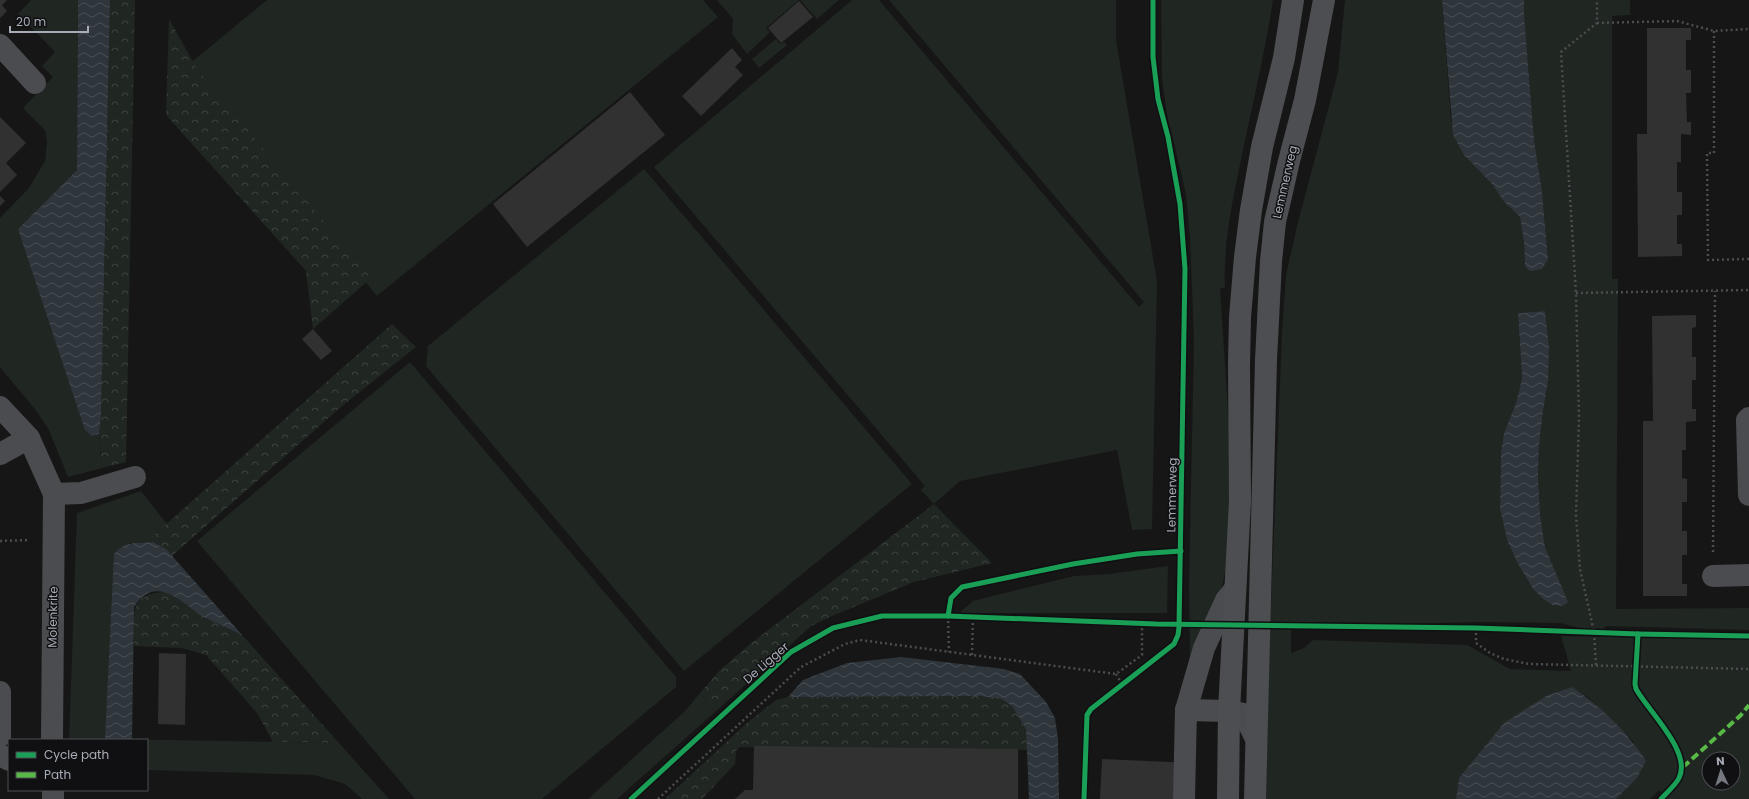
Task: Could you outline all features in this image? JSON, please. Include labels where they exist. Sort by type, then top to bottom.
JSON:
[{"type":"main road","points":[[1228,799],[1229,711],[1240,502],[1240,317],[1246,241],[1262,147],[1284,58],[1293,0]]},
{"type":"main road","name":"Lemmerweg","points":[[1255,799],[1266,360],[1271,261],[1275,222],[1288,161],[1305,100],[1324,0]]},
{"type":"street","points":[[0,45],[35,83]]},
{"type":"street","name":"Molenkrite","points":[[0,407],[30,438],[54,494],[52,739]]},
{"type":"street","points":[[1749,418],[1747,420],[1749,495]]},
{"type":"street","points":[[0,454],[30,438]]},
{"type":"street","points":[[54,494],[81,493],[135,477]]},
{"type":"street","points":[[1713,576],[1749,575]]},
{"type":"street","points":[[1184,799],[1186,710],[1204,648],[1226,600],[1235,589]]},
{"type":"street","points":[[0,692],[0,736]]},
{"type":"street","points":[[1186,710],[1229,711],[1244,714],[1256,739]]},
{"type":"path","points":[[1597,0],[1597,23]]},
{"type":"path","points":[[1596,665],[1594,632],[1580,569],[1576,515],[1579,418],[1576,293],[1561,52],[1597,23],[1677,21],[1714,31],[1749,29]]},
{"type":"path","points":[[1714,31],[1714,153],[1707,153],[1708,260],[1749,259]]},
{"type":"path","points":[[1713,576],[1715,290]]},
{"type":"path","points":[[1576,293],[1749,290]]},
{"type":"path","points":[[949,610],[949,652]]},
{"type":"path","points":[[941,616],[955,617]]},
{"type":"path","points":[[967,617],[981,618]]},
{"type":"path","points":[[972,655],[973,617]]},
{"type":"path","points":[[1134,624],[1149,624]]},
{"type":"path","points":[[658,799],[801,667],[845,644],[860,640],[1116,674],[1142,655],[1142,624]]},
{"type":"path","points":[[1468,628],[1484,628]]},
{"type":"path","points":[[1476,628],[1476,643],[1490,653],[1504,660],[1529,664],[1596,665],[1635,670],[1749,669]]},
{"type":"path","points":[[1586,632],[1601,632]]},
{"type":"path","points":[[1635,670],[1636,661]]},
{"type":"path","points":[[1116,674],[1122,684]]},
{"type":"path","points":[[1117,688],[1129,679]]},
{"type":"green space","points":[[31,0],[78,0],[77,170],[18,229],[92,436],[99,434],[102,468],[68,477],[48,428],[34,408],[0,367],[0,218],[29,188],[45,161],[47,142],[45,130],[23,108],[53,77],[42,66],[55,52],[18,14]]},
{"type":"green space","points":[[110,0],[135,0],[126,462],[102,468],[99,434],[101,417]]},
{"type":"green space","points":[[267,0],[703,0],[718,17],[377,296],[188,65]]},
{"type":"green space","points":[[717,0],[799,0],[766,28],[770,32],[747,54],[732,34],[733,19]]},
{"type":"green space","points":[[800,0],[839,0],[817,19]]},
{"type":"green space","points":[[852,0],[879,0],[1139,307],[1144,302],[889,0],[1116,0],[1116,40],[1157,281],[1152,529],[1132,530],[1117,450],[960,481],[934,504],[921,490],[925,486],[654,167]]},
{"type":"green space","points":[[1161,0],[1273,0],[1263,58],[1229,221],[1225,287],[1220,289],[1230,441],[1230,549],[1220,596],[1190,661],[1189,584],[1194,341],[1190,238],[1186,194],[1167,114],[1162,78]]},
{"type":"green space","points":[[1345,0],[1442,0],[1451,120],[1464,155],[1492,184],[1504,202],[1520,217],[1524,243],[1525,266],[1548,259],[1542,191],[1534,139],[1524,0],[1630,0],[1630,15],[1612,16],[1612,279],[1618,279],[1616,609],[1749,608],[1749,630],[1606,626],[1600,633],[1560,623],[1475,622],[1291,627],[1291,653],[1304,648],[1313,640],[1467,645],[1510,669],[1571,671],[1561,636],[1749,639],[1749,799],[1666,799],[1659,790],[1650,799],[1616,799],[1637,778],[1634,742],[1588,697],[1572,688],[1459,778],[1456,799],[1265,799],[1269,654],[1282,333],[1286,275],[1298,222],[1338,72]],"holes":[[[1545,311],[1548,381],[1539,446],[1538,475],[1540,513],[1545,547],[1567,602],[1563,606],[1552,605],[1543,599],[1533,589],[1518,564],[1507,540],[1500,509],[1501,452],[1504,433],[1516,403],[1522,378],[1518,313]]]},
{"type":"green space","points":[[169,19],[197,69],[371,278],[313,329],[306,271],[166,115]]},
{"type":"green space","points":[[776,39],[780,44],[784,42],[787,45],[759,68],[752,59]]},
{"type":"green space","points":[[644,169],[912,484],[684,671],[426,366],[428,346]]},
{"type":"green space","points":[[392,324],[416,347],[342,406],[172,556],[167,550],[160,546],[154,543],[146,542]]},
{"type":"green space","points":[[410,362],[676,677],[676,687],[542,799],[415,799],[197,541]]},
{"type":"green space","points":[[141,491],[167,524],[146,542],[129,543],[105,739],[69,739],[77,513]]},
{"type":"green space","points":[[934,504],[992,563],[914,582],[811,626],[715,712],[700,693],[721,669],[750,644]]},
{"type":"green space","points":[[1168,566],[1167,613],[959,613],[973,601],[1074,576],[1109,574]]},
{"type":"green space","points":[[164,592],[178,597],[204,616],[243,636],[339,743],[273,742],[257,713],[206,655],[182,648],[134,646],[133,626],[135,609],[138,602],[144,597]]},
{"type":"green space","points":[[700,693],[715,712],[617,799],[588,799],[685,711]]},
{"type":"green space","points":[[981,696],[1000,698],[1012,706],[1022,720],[1035,750],[740,747],[736,751],[735,764],[702,799],[665,799],[747,723],[776,700],[788,697]]},
{"type":"green space","points":[[148,740],[339,743],[389,799],[362,799],[345,784],[314,775],[148,770]]},
{"type":"water","points":[[78,0],[110,0],[101,417],[99,434],[92,436],[85,430],[18,229],[77,170]]},
{"type":"water","points":[[1442,0],[1524,0],[1534,139],[1542,191],[1548,259],[1542,269],[1530,271],[1525,266],[1524,243],[1520,217],[1504,202],[1492,184],[1464,155],[1453,135]]},
{"type":"water","points":[[1545,311],[1549,347],[1548,381],[1539,446],[1538,475],[1540,513],[1545,547],[1568,602],[1563,606],[1552,605],[1543,599],[1533,589],[1518,564],[1507,540],[1500,509],[1501,452],[1504,433],[1516,403],[1522,378],[1518,313]]},
{"type":"water","points":[[153,542],[166,549],[243,636],[204,617],[169,594],[160,591],[151,592],[142,597],[134,607],[132,739],[105,739],[114,554],[127,545]]},
{"type":"water","points":[[901,657],[1004,669],[1020,674],[1046,702],[1055,718],[1058,739],[1059,799],[1029,799],[1026,729],[1013,707],[1002,699],[981,696],[788,697],[803,680],[847,663]]},
{"type":"water","points":[[1572,687],[1603,711],[1622,730],[1646,761],[1637,778],[1616,799],[1456,799],[1459,778],[1504,723],[1546,696]]},
{"type":"building","points":[[0,0],[7,0],[2,5],[7,11],[0,18]]},
{"type":"building","points":[[799,1],[813,17],[781,43],[768,28]]},
{"type":"building","points":[[1647,28],[1691,28],[1691,40],[1686,40],[1686,70],[1691,70],[1691,93],[1686,93],[1687,122],[1691,122],[1691,135],[1681,134],[1681,162],[1677,162],[1677,192],[1682,192],[1682,215],[1677,215],[1677,244],[1682,244],[1682,256],[1638,257],[1637,134],[1647,134]]},
{"type":"building","points":[[732,48],[742,60],[735,67],[743,75],[701,116],[682,96]]},
{"type":"building","points":[[630,92],[665,135],[527,247],[493,204]]},
{"type":"building","points":[[0,117],[26,143],[6,163],[17,175],[0,192]]},
{"type":"building","points":[[0,196],[5,201],[0,206]]},
{"type":"building","points":[[1696,315],[1696,327],[1692,328],[1692,357],[1696,357],[1696,380],[1692,380],[1692,409],[1696,409],[1696,421],[1686,422],[1686,450],[1682,450],[1682,478],[1687,479],[1687,502],[1682,502],[1682,531],[1687,531],[1687,555],[1682,555],[1682,584],[1687,584],[1687,596],[1643,596],[1643,421],[1653,421],[1652,316]]},
{"type":"building","points":[[313,329],[332,351],[321,360],[302,339]]},
{"type":"building","points":[[159,653],[186,654],[185,725],[158,724]]},
{"type":"building","points":[[754,746],[1018,749],[1018,799],[735,799],[745,790],[753,790]]},
{"type":"building","points":[[1102,759],[1193,763],[1192,799],[1100,799]]},
{"type":"marked path","points":[[1683,767],[1741,715],[1749,705]]},
{"type":"cycle path","points":[[1084,799],[1087,715],[1091,709],[1174,644],[1178,635],[1179,627],[1185,269],[1180,204],[1168,137],[1158,99],[1153,57],[1153,0]]},
{"type":"cycle path","points":[[948,616],[951,598],[962,587],[1073,564],[1137,554],[1181,551]]},
{"type":"cycle path","name":"De Ligger","points":[[631,799],[791,652],[833,628],[882,616],[948,616],[1156,624],[1476,628],[1638,634],[1749,636]]},
{"type":"cycle path","points":[[1638,634],[1636,689],[1675,744],[1680,756],[1681,768],[1679,778],[1673,787],[1661,799]]}]
